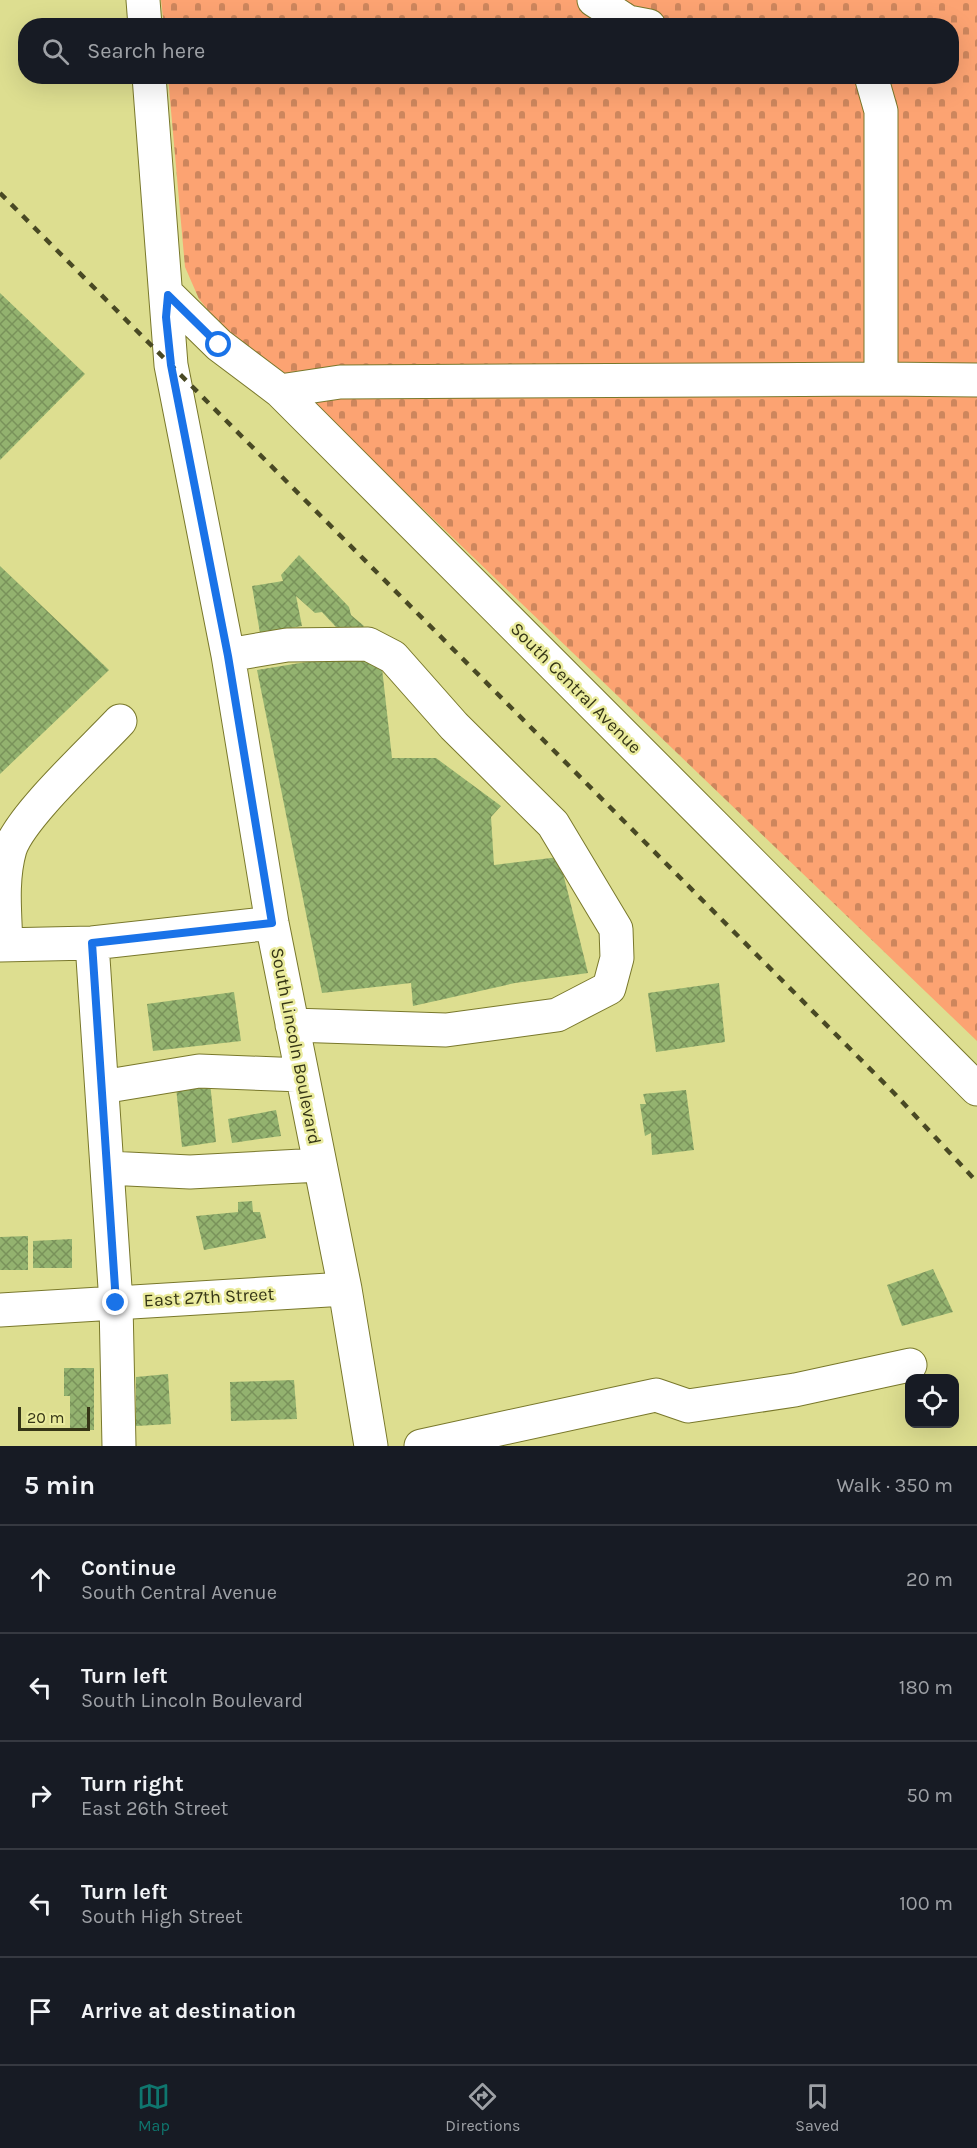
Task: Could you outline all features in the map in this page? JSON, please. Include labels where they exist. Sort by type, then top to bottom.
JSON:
[{"type":"street","points":[[143,0],[144,18]]},
{"type":"street","points":[[594,0],[622,18]]},
{"type":"street","name":"South Lincoln Boulevard","points":[[150,84],[168,295],[166,317],[171,365],[228,656],[272,923],[345,1289],[371,1446]]},
{"type":"street","points":[[873,84],[881,111],[881,379]]},
{"type":"street","name":"South Central Avenue","points":[[168,295],[219,345],[280,391],[977,1089]]},
{"type":"street","points":[[280,391],[340,382],[977,380]]},
{"type":"street","points":[[228,656],[287,645],[368,644],[393,657],[454,726],[553,824],[616,929],[617,958],[609,988],[557,1015],[446,1030],[292,1025]]},
{"type":"street","points":[[120,721],[24,824],[11,848],[6,872],[3,945],[92,943],[272,923]]},
{"type":"street","points":[[92,943],[116,1303],[119,1446]]},
{"type":"street","points":[[102,1087],[199,1071],[302,1075]]},
{"type":"street","points":[[107,1168],[190,1172],[320,1165]]},
{"type":"street","name":"East 27th Street","points":[[0,1310],[345,1289]]},
{"type":"street","points":[[421,1446],[656,1395],[688,1406],[795,1390],[910,1365]]},
{"type":"green space","points":[[161,0],[977,0],[977,1041],[271,363],[221,326],[199,299],[185,267],[169,84],[959,84],[959,18],[163,18]]},
{"type":"building","points":[[0,293],[85,374],[0,460]]},
{"type":"building","points":[[299,555],[349,607],[351,615],[364,626],[349,641],[322,612],[315,613],[296,596],[302,626],[260,633],[252,586],[283,581],[281,575]]},
{"type":"building","points":[[0,566],[109,670],[0,774]]},
{"type":"building","points":[[380,650],[392,758],[436,758],[501,806],[491,817],[494,865],[559,857],[588,973],[515,983],[413,1006],[411,983],[322,993],[257,670]]},
{"type":"building","points":[[719,983],[725,1042],[656,1052],[648,993]]},
{"type":"building","points":[[234,992],[241,1041],[153,1051],[147,1004]]},
{"type":"building","points":[[210,1082],[216,1142],[182,1147],[176,1087]]},
{"type":"building","points":[[686,1090],[694,1150],[652,1155],[651,1133],[645,1136],[640,1104],[646,1104],[643,1094]]},
{"type":"building","points":[[276,1110],[281,1136],[232,1143],[228,1119]]},
{"type":"building","points":[[252,1201],[253,1212],[260,1212],[266,1238],[204,1250],[196,1216],[238,1212],[238,1202]]},
{"type":"building","points":[[28,1236],[28,1270],[0,1270],[0,1237]]},
{"type":"building","points":[[72,1239],[72,1268],[33,1268],[33,1241]]},
{"type":"building","points":[[933,1269],[953,1312],[902,1326],[887,1285]]},
{"type":"building","points":[[64,1368],[94,1368],[94,1430],[70,1430],[70,1396],[64,1396]]},
{"type":"building","points":[[168,1374],[171,1424],[136,1426],[136,1377]]},
{"type":"building","points":[[294,1380],[297,1419],[231,1421],[230,1382]]},
{"type":"railway","points":[[0,193],[894,1093],[977,1182]]},
{"type":"route","points":[[116,1303],[92,943],[272,923],[228,656],[171,365],[166,317],[168,295],[219,345]]}]
